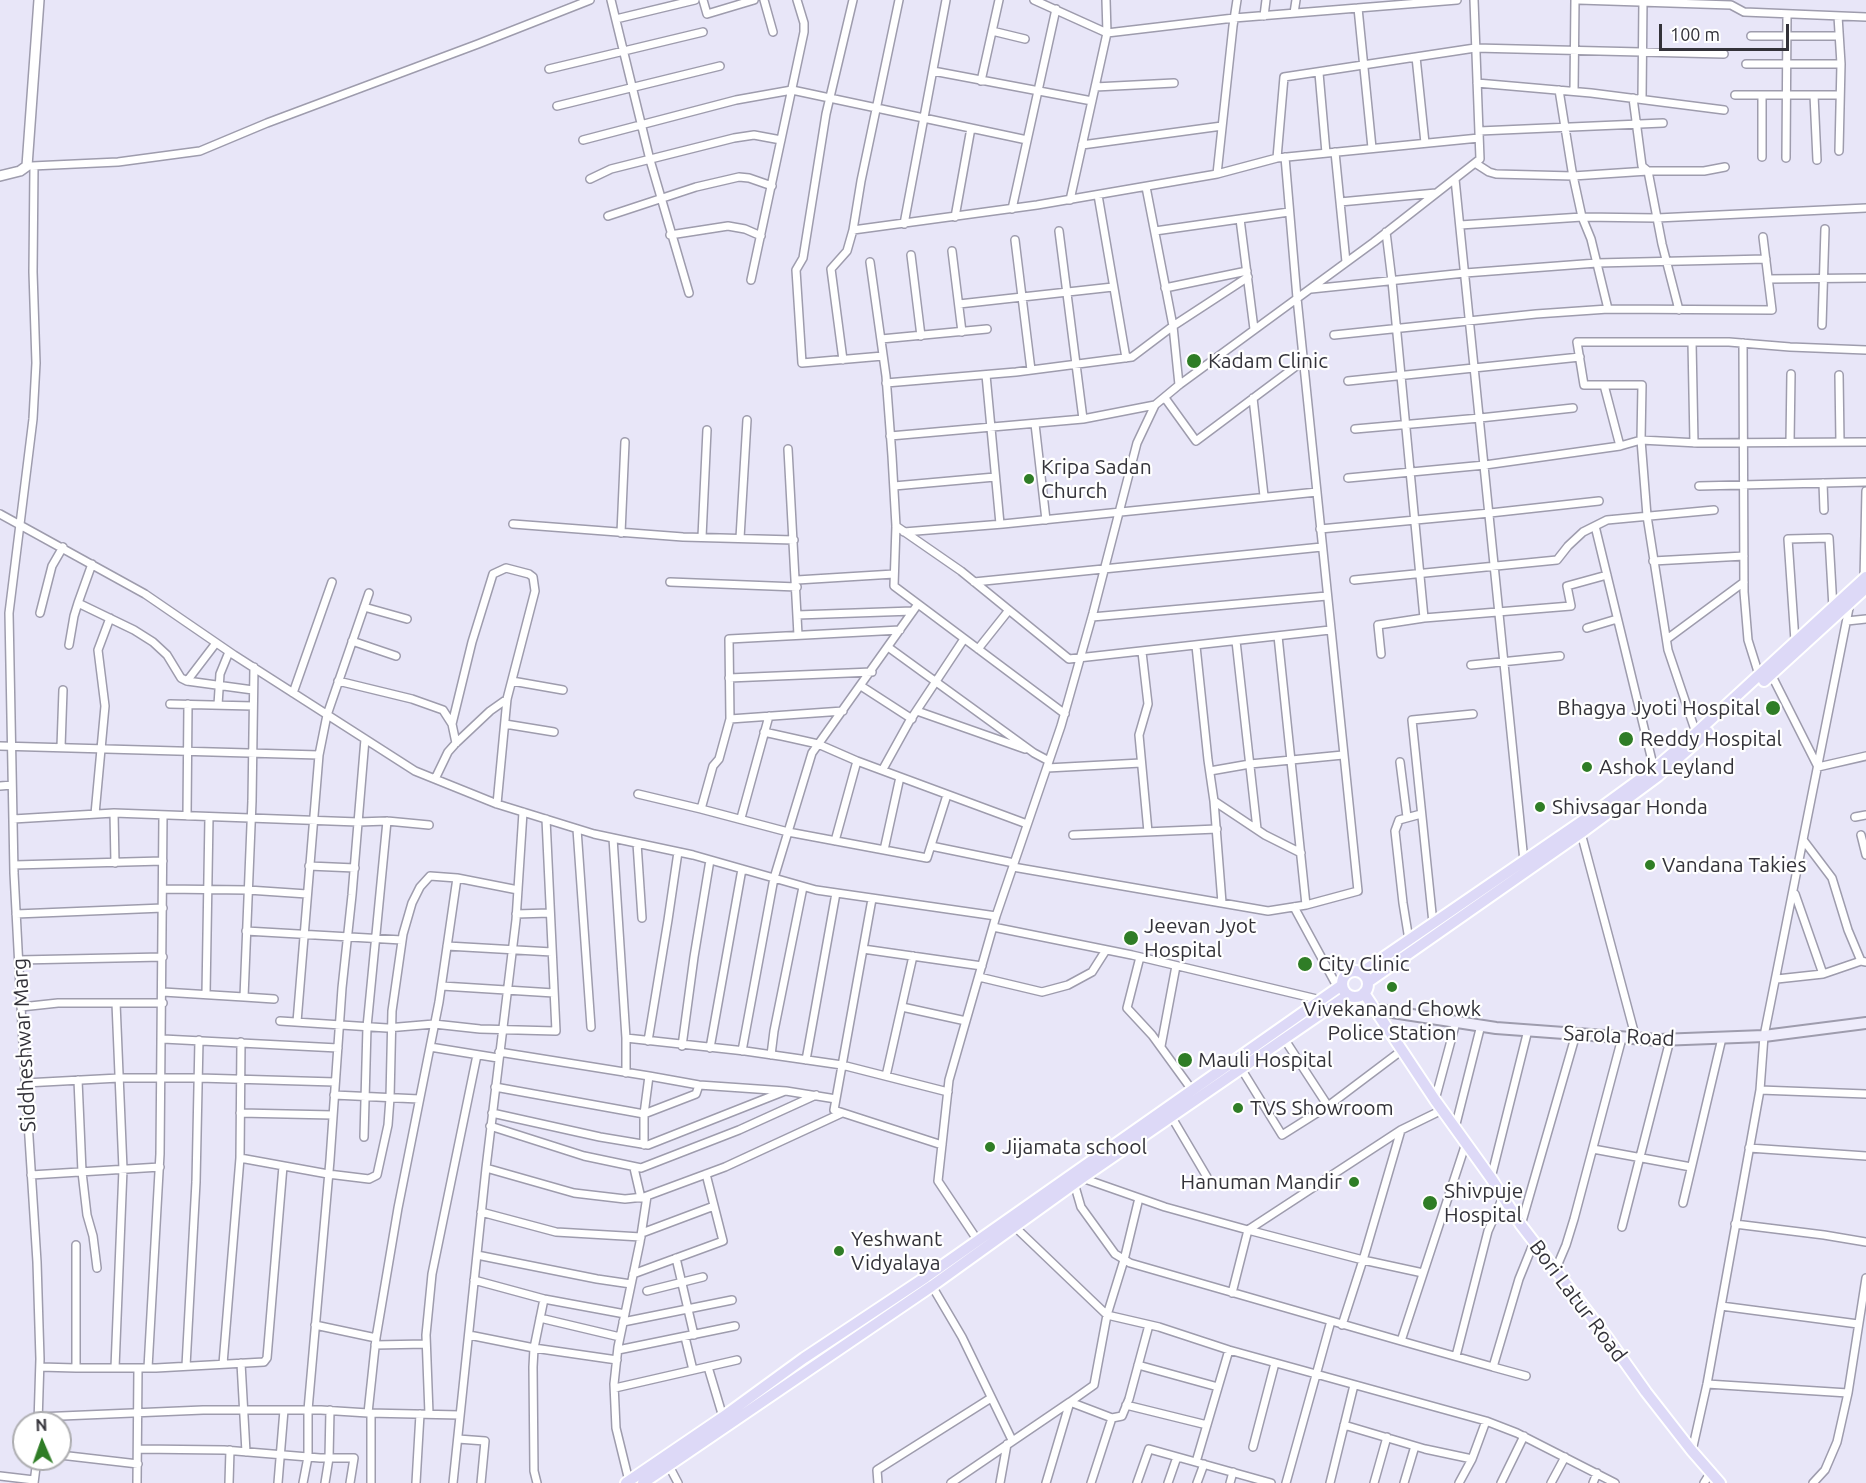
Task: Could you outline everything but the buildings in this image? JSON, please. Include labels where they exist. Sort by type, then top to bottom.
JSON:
[{"type":"main road","points":[[1365,977],[1409,940],[1654,769],[1850,603],[1865,581]]},
{"type":"main road","points":[[1365,977],[1581,833],[1678,759],[1765,675],[1795,641],[1865,581]]},
{"type":"main road","points":[[627,1482],[666,1461],[932,1286],[1171,1116],[1242,1070],[1284,1040],[1343,989],[1343,978],[1348,973],[1355,970],[1365,977],[1368,988],[1359,996],[1343,989]]},
{"type":"main road","points":[[643,1483],[666,1461],[804,1358],[978,1241],[1321,1000],[1343,989]]},
{"type":"main road","name":"Bori Latur Road","points":[[1364,993],[1401,1052],[1491,1178],[1521,1225],[1646,1392],[1720,1483]]},
{"type":"main road","name":"Sarola Road","points":[[1373,1009],[1528,1030],[1670,1040],[1764,1036],[1866,1023]]},
{"type":"street","points":[[30,166],[39,0]]},
{"type":"street","points":[[0,176],[30,166],[118,162],[200,152],[278,119],[590,0]]},
{"type":"street","points":[[611,0],[650,160],[670,235],[689,293]]},
{"type":"street","points":[[616,19],[695,0]]},
{"type":"street","points":[[703,0],[707,14],[754,0]]},
{"type":"street","points":[[764,0],[773,32]]},
{"type":"street","points":[[751,280],[804,32],[804,22],[797,0]]},
{"type":"street","points":[[853,0],[830,98],[803,258],[796,270],[802,363],[883,356]]},
{"type":"street","points":[[843,360],[831,269],[847,251],[899,0]]},
{"type":"street","points":[[904,224],[946,0]]},
{"type":"street","points":[[981,81],[999,0]]},
{"type":"street","points":[[1034,0],[1107,33],[1234,18],[1456,0]]},
{"type":"street","points":[[1070,200],[1107,33],[1106,0]]},
{"type":"street","points":[[1217,174],[1237,0]]},
{"type":"street","points":[[1264,16],[1266,0]]},
{"type":"street","points":[[1294,13],[1296,0]]},
{"type":"street","points":[[1327,11],[1328,0]]},
{"type":"street","points":[[1474,0],[1478,161],[1489,172],[1573,176],[1648,171],[1704,171],[1725,167]]},
{"type":"street","points":[[1574,91],[1577,0],[1643,0],[1731,5],[1744,12],[1866,17]]},
{"type":"street","points":[[1642,99],[1643,0]]},
{"type":"street","points":[[1358,8],[1372,148]]},
{"type":"street","points":[[1012,209],[1056,9]]},
{"type":"street","points":[[1786,158],[1787,14]]},
{"type":"street","points":[[1838,16],[1841,64],[1839,151]]},
{"type":"street","points":[[992,31],[1025,39]]},
{"type":"street","points":[[549,69],[703,32]]},
{"type":"street","points":[[1751,36],[1839,36]]},
{"type":"street","points":[[931,846],[1013,865],[1268,911],[1306,905],[1358,891],[1289,212],[1281,157],[1284,77],[1475,48],[1724,54]]},
{"type":"street","points":[[1416,57],[1425,143]]},
{"type":"street","points":[[1746,64],[1841,64]]},
{"type":"street","points":[[557,106],[720,66]]},
{"type":"street","points":[[933,71],[1092,101]]},
{"type":"street","points":[[1319,73],[1326,153]]},
{"type":"street","points":[[1095,87],[1174,83]]},
{"type":"street","points":[[1477,83],[1574,91],[1724,110]]},
{"type":"street","points":[[583,140],[736,99],[792,90],[1027,140]]},
{"type":"street","points":[[1559,90],[1582,217],[1597,263],[1608,309]]},
{"type":"street","points":[[1734,95],[1839,95]]},
{"type":"street","points":[[1762,95],[1762,157]]},
{"type":"street","points":[[1814,95],[1817,160]]},
{"type":"street","points":[[1633,98],[1642,166],[1648,171],[1679,310]]},
{"type":"street","points":[[852,230],[1070,200],[1217,174],[1281,157],[1425,143],[1479,134],[1565,127],[1663,123]]},
{"type":"street","points":[[1082,145],[1222,126]]},
{"type":"street","points":[[955,217],[971,128]]},
{"type":"street","points":[[590,179],[611,169],[754,135],[782,140]]},
{"type":"street","points":[[1335,152],[1346,262]]},
{"type":"street","points":[[978,1241],[938,1181],[949,1080],[996,916],[1065,714],[1137,443],[1155,405],[1179,385],[1478,161]]},
{"type":"street","name":"Siddheshwar Marg","points":[[30,166],[36,363],[33,419],[9,613],[14,865],[37,1262],[40,1367],[38,1411]]},
{"type":"street","points":[[608,216],[696,187],[739,177],[772,186]]},
{"type":"street","points":[[1455,179],[1524,861]]},
{"type":"street","points":[[1146,187],[1173,326],[1179,385]]},
{"type":"street","points":[[1340,202],[1436,193]]},
{"type":"street","points":[[1098,195],[1125,358]]},
{"type":"street","points":[[1460,225],[1582,217],[1657,218],[1866,208]]},
{"type":"street","points":[[1155,231],[1289,212]]},
{"type":"street","points":[[1240,219],[1254,329]]},
{"type":"street","points":[[670,235],[728,226],[745,229],[761,236]]},
{"type":"street","points":[[1822,325],[1825,229]]},
{"type":"street","points":[[1059,231],[1083,419]]},
{"type":"street","points":[[1386,232],[1424,618]]},
{"type":"street","points":[[1334,335],[1536,314],[1608,309],[1772,310],[1763,237]]},
{"type":"street","points":[[1016,240],[1031,370]]},
{"type":"street","points":[[952,251],[962,332]]},
{"type":"street","points":[[911,255],[921,336]]},
{"type":"street","points":[[1309,289],[1465,273],[1597,263],[1766,259]]},
{"type":"street","points":[[870,262],[886,383],[894,486],[896,526],[894,585],[1065,714]]},
{"type":"street","points":[[1166,288],[1247,274]]},
{"type":"street","points":[[886,383],[986,375],[1132,357],[1247,274]]},
{"type":"street","points":[[1768,279],[1866,278]]},
{"type":"street","points":[[959,304],[1113,287]]},
{"type":"street","points":[[881,339],[987,329]]},
{"type":"street","points":[[1696,733],[1672,660],[1653,561],[1641,440],[1642,385],[1584,385],[1577,342],[1743,343],[1866,350]]},
{"type":"street","points":[[1692,342],[1694,443]]},
{"type":"street","points":[[1743,343],[1744,582],[1748,640],[1765,675],[1818,767]]},
{"type":"street","points":[[1347,381],[1580,357]]},
{"type":"street","points":[[1164,398],[1196,441],[1303,361]]},
{"type":"street","points":[[1790,442],[1791,374]]},
{"type":"street","points":[[986,375],[1000,524]]},
{"type":"street","points":[[1839,375],[1840,442]]},
{"type":"street","points":[[1604,385],[1620,446]]},
{"type":"street","points":[[1253,398],[1264,496]]},
{"type":"street","points":[[890,436],[1083,419],[1155,405]]},
{"type":"street","points":[[1355,429],[1573,408]]},
{"type":"street","points":[[740,538],[747,420]]},
{"type":"street","points":[[1035,424],[1047,519]]},
{"type":"street","points":[[702,537],[707,430]]},
{"type":"street","points":[[1348,478],[1485,465],[1620,446],[1641,440],[1694,443],[1866,442]]},
{"type":"street","points":[[621,533],[625,442]]},
{"type":"street","points":[[788,449],[798,635]]},
{"type":"street","points":[[894,486],[995,477]]},
{"type":"street","points":[[1699,486],[1866,482]]},
{"type":"street","points":[[1823,483],[1824,510]]},
{"type":"street","points":[[1865,581],[1866,491]]},
{"type":"street","points":[[904,532],[1317,492]]},
{"type":"street","points":[[1320,529],[1599,501]]},
{"type":"street","points":[[1354,580],[1557,560],[1583,532],[1607,520],[1714,510]]},
{"type":"street","points":[[0,514],[145,594],[229,652],[415,771],[497,804],[577,829],[710,860],[803,886],[872,899],[996,916]]},
{"type":"street","points":[[513,524],[621,533],[794,540]]},
{"type":"street","points":[[896,526],[974,582],[1069,659],[1330,630]]},
{"type":"street","points":[[1595,526],[1654,769]]},
{"type":"street","points":[[1795,641],[1788,539],[1829,538],[1833,608]]},
{"type":"street","points":[[40,613],[52,566],[63,547]]},
{"type":"street","points":[[974,582],[1105,567],[1322,547]]},
{"type":"street","points":[[1653,561],[1744,556]]},
{"type":"street","points":[[69,645],[74,616],[92,564]]},
{"type":"street","points":[[452,724],[472,642],[493,574],[506,568],[529,574],[533,577],[535,586],[507,699],[497,804]]},
{"type":"street","points":[[670,582],[797,584],[894,574]]},
{"type":"street","points":[[1381,654],[1378,625],[1424,618],[1570,606],[1567,586],[1606,575]]},
{"type":"street","points":[[293,693],[333,582]]},
{"type":"street","points":[[1667,639],[1744,582]]},
{"type":"street","points":[[297,1022],[319,755],[327,715],[369,593]]},
{"type":"street","points":[[1092,617],[1327,596]]},
{"type":"street","points":[[78,603],[134,630],[162,649],[176,671],[186,681],[253,690]]},
{"type":"street","points":[[1692,1451],[1707,1384],[1760,1090],[1764,1036],[1850,603]]},
{"type":"street","points":[[742,1051],[774,878],[812,753],[872,672],[918,604]]},
{"type":"street","points":[[364,607],[407,619]]},
{"type":"street","points":[[978,649],[1009,610]]},
{"type":"street","points":[[797,615],[913,611]]},
{"type":"street","points":[[95,814],[105,706],[98,650],[110,618]]},
{"type":"street","points":[[1587,628],[1617,619]]},
{"type":"street","points":[[1847,621],[1866,619]]},
{"type":"street","points":[[701,809],[730,719],[729,639],[900,630]]},
{"type":"street","points":[[1278,636],[1306,905]]},
{"type":"street","points":[[883,769],[912,719],[964,639]]},
{"type":"street","points":[[352,641],[396,656]]},
{"type":"street","points":[[1236,641],[1257,829]]},
{"type":"street","points":[[186,681],[216,643]]},
{"type":"street","points":[[1196,646],[1217,829],[1222,903]]},
{"type":"street","points":[[888,647],[1048,764],[1141,763]]},
{"type":"street","points":[[218,705],[220,674],[229,652]]},
{"type":"street","points":[[1142,652],[1148,697],[1147,710],[1140,727],[1141,763],[1148,832]]},
{"type":"street","points":[[1471,665],[1560,656]]},
{"type":"street","points":[[244,997],[254,667]]},
{"type":"street","points":[[729,678],[872,672]]},
{"type":"street","points":[[338,681],[433,705],[443,710],[452,724],[456,743]]},
{"type":"street","points":[[512,681],[563,690]]},
{"type":"street","points":[[861,686],[912,719]]},
{"type":"street","points":[[61,747],[63,690]]},
{"type":"street","points":[[435,779],[448,752],[456,743],[490,711],[507,699]]},
{"type":"street","points":[[170,704],[253,706]]},
{"type":"street","points":[[187,816],[188,704]]},
{"type":"street","points":[[730,719],[843,711]]},
{"type":"street","points":[[917,711],[1034,753]]},
{"type":"street","points":[[1433,923],[1412,720],[1473,714]]},
{"type":"street","points":[[741,818],[769,716]]},
{"type":"street","points":[[505,724],[554,732]]},
{"type":"street","points":[[765,732],[818,744],[857,761],[1028,824]]},
{"type":"street","points":[[303,1483],[308,1457],[308,1410],[365,739]]},
{"type":"street","points":[[0,746],[101,747],[319,755]]},
{"type":"street","points":[[1210,771],[1250,764],[1291,762],[1343,755]]},
{"type":"street","points":[[1818,767],[1866,756]]},
{"type":"street","points":[[835,841],[857,761]]},
{"type":"street","points":[[1400,762],[1407,817]]},
{"type":"street","points":[[884,850],[900,777]]},
{"type":"street","points":[[0,786],[12,785]]},
{"type":"street","points":[[638,794],[741,818],[788,832],[927,858],[947,795]]},
{"type":"street","points":[[1214,801],[1257,829],[1301,853]]},
{"type":"street","points":[[453,1483],[490,1126],[516,914],[523,812]]},
{"type":"street","points":[[114,813],[115,862]]},
{"type":"street","points":[[13,819],[114,813],[313,821],[387,821],[429,825]]},
{"type":"street","points":[[1409,940],[1395,831],[1399,820],[1421,814]]},
{"type":"street","points":[[148,1368],[160,1167],[163,1039],[163,815]]},
{"type":"street","points":[[1855,818],[1866,815]]},
{"type":"street","points":[[206,994],[209,817]]},
{"type":"street","points":[[280,1021],[391,1028],[434,1024],[480,1029],[556,1031],[546,819]]},
{"type":"street","points":[[364,1137],[367,1027],[387,821]]},
{"type":"street","points":[[577,829],[591,1027]]},
{"type":"street","points":[[1073,835],[1217,829]]},
{"type":"street","points":[[1581,833],[1636,1039]]},
{"type":"street","points":[[1861,836],[1866,855]]},
{"type":"street","points":[[613,838],[626,1038],[626,1073]]},
{"type":"street","points":[[1777,979],[1823,974],[1863,961],[1848,930],[1832,878],[1804,841]]},
{"type":"street","points":[[637,843],[642,918]]},
{"type":"street","points":[[648,1041],[678,852]]},
{"type":"street","points":[[682,1046],[710,860]]},
{"type":"street","points":[[14,865],[163,861]]},
{"type":"street","points":[[309,866],[355,868]]},
{"type":"street","points":[[710,1048],[742,869]]},
{"type":"street","points":[[240,1158],[369,1179],[377,1174],[388,1125],[394,986],[402,940],[412,903],[420,887],[430,876],[457,878],[518,890]]},
{"type":"street","points":[[371,1483],[370,1413],[375,1342],[442,986],[457,878]]},
{"type":"street","points":[[771,1055],[803,886]]},
{"type":"street","points":[[163,889],[248,890],[307,894]]},
{"type":"street","points":[[1794,891],[1823,974]]},
{"type":"street","points":[[806,1060],[836,893]]},
{"type":"street","points":[[872,899],[834,1110],[942,1145]]},
{"type":"street","points":[[1294,907],[1343,989]]},
{"type":"street","points":[[16,914],[163,908]]},
{"type":"street","points":[[516,914],[550,913]]},
{"type":"street","points":[[993,927],[1140,957],[1321,1000]]},
{"type":"street","points":[[246,931],[402,940]]},
{"type":"street","points":[[447,946],[552,952]]},
{"type":"street","points":[[863,949],[982,966]]},
{"type":"street","points":[[979,977],[1042,992],[1068,985],[1092,972],[1106,950]]},
{"type":"street","points":[[886,1076],[913,956]]},
{"type":"street","points":[[19,960],[163,957]]},
{"type":"street","points":[[1140,957],[1127,1008],[1161,1046],[1192,1090]]},
{"type":"street","points":[[1161,1046],[1176,966]]},
{"type":"street","points":[[442,986],[554,993]]},
{"type":"street","points":[[163,992],[274,999]]},
{"type":"street","points":[[21,1007],[58,1003],[163,1003]]},
{"type":"street","points":[[115,1368],[123,1169],[116,1003]]},
{"type":"street","points":[[902,1007],[966,1021]]},
{"type":"street","points":[[1434,1100],[1456,1022]]},
{"type":"street","points":[[1455,1128],[1481,1025]]},
{"type":"street","points":[[1491,1178],[1528,1030]]},
{"type":"street","points":[[1521,1225],[1576,1034]]},
{"type":"street","points":[[626,1038],[842,1065],[948,1092]]},
{"type":"street","points":[[1555,1271],[1566,1245],[1622,1038]]},
{"type":"street","points":[[1683,1203],[1722,1038]]},
{"type":"street","points":[[163,1039],[338,1047]]},
{"type":"street","points":[[186,1366],[196,1182],[199,1040]]},
{"type":"street","points":[[1284,1040],[1328,1106]]},
{"type":"street","points":[[1622,1227],[1670,1040]]},
{"type":"street","points":[[223,1364],[240,1158],[241,1042]]},
{"type":"street","points":[[430,1047],[650,1076],[699,1085],[786,1091],[836,1099]]},
{"type":"street","points":[[1242,1070],[1282,1135],[1328,1106],[1401,1052]]},
{"type":"street","points":[[429,1414],[426,1344],[432,1274],[477,1055]]},
{"type":"street","points":[[644,1145],[644,1114],[650,1076]]},
{"type":"street","points":[[25,1083],[119,1078],[335,1082]]},
{"type":"street","points":[[78,1080],[82,1172],[97,1268]]},
{"type":"street","points":[[495,1087],[644,1114],[696,1094],[699,1085]]},
{"type":"street","points":[[1760,1090],[1866,1094]]},
{"type":"street","points":[[492,1113],[644,1145],[713,1121],[786,1091]]},
{"type":"street","points":[[334,1095],[419,1099]]},
{"type":"street","points":[[490,1126],[537,1142],[641,1168],[701,1145],[816,1095]]},
{"type":"street","points":[[1232,1293],[1248,1230],[1401,1130],[1442,1110]]},
{"type":"street","points":[[240,1113],[333,1115]]},
{"type":"street","points":[[486,1168],[574,1193],[625,1200],[644,1197],[725,1167],[842,1113]]},
{"type":"street","points":[[1171,1116],[1207,1177]]},
{"type":"street","points":[[1342,1325],[1401,1130]]},
{"type":"street","points":[[1401,1341],[1466,1143]]},
{"type":"street","points":[[1749,1148],[1866,1156]]},
{"type":"street","points":[[1593,1149],[1691,1167]]},
{"type":"street","points":[[40,1367],[148,1368],[264,1362],[267,1358],[283,1166]]},
{"type":"street","points":[[31,1175],[160,1167]]},
{"type":"street","points":[[627,1482],[615,1428],[615,1388],[620,1337],[641,1235],[644,1197],[634,1168]]},
{"type":"street","points":[[633,1274],[723,1241],[706,1174]]},
{"type":"street","points":[[1423,1273],[1248,1230],[1078,1181],[1081,1207],[1115,1254],[1130,1263],[1526,1376]]},
{"type":"street","points":[[951,1483],[1094,1385],[1107,1315],[1124,1260],[1139,1197]]},
{"type":"street","points":[[1456,1356],[1488,1231],[1503,1197]]},
{"type":"street","points":[[481,1212],[556,1232],[641,1235],[714,1206]]},
{"type":"street","points":[[1735,1224],[1824,1234],[1866,1242]]},
{"type":"street","points":[[1015,1227],[1107,1315],[1486,1421],[1524,1436],[1615,1483]]},
{"type":"street","points":[[1493,1367],[1519,1279],[1534,1242]]},
{"type":"street","points":[[76,1245],[76,1368]]},
{"type":"street","points":[[477,1255],[631,1284]]},
{"type":"street","points":[[676,1258],[694,1335]]},
{"type":"street","points":[[648,1291],[703,1277]]},
{"type":"street","points":[[1813,1483],[1825,1470],[1837,1442],[1861,1321],[1866,1278]]},
{"type":"street","points":[[474,1280],[624,1318],[732,1300]]},
{"type":"street","points":[[932,1286],[962,1337],[1010,1442],[1000,1483]]},
{"type":"street","points":[[537,1483],[534,1471],[534,1348],[544,1299]]},
{"type":"street","points":[[1721,1306],[1861,1321]]},
{"type":"street","points":[[540,1318],[620,1337]]},
{"type":"street","points":[[1286,1483],[1331,1321]]},
{"type":"street","points":[[1070,1402],[1112,1418],[1122,1416],[1149,1325]]},
{"type":"street","points":[[315,1326],[375,1342],[426,1344]]},
{"type":"street","points":[[618,1350],[735,1326]]},
{"type":"street","points":[[469,1335],[534,1348],[617,1360]]},
{"type":"street","points":[[685,1337],[693,1370]]},
{"type":"street","points":[[1197,1483],[1207,1425],[1229,1350]]},
{"type":"street","points":[[615,1388],[737,1360]]},
{"type":"street","points":[[241,1363],[246,1452]]},
{"type":"street","points":[[1253,1447],[1275,1363]]},
{"type":"street","points":[[1138,1365],[1218,1387]]},
{"type":"street","points":[[708,1367],[723,1417]]},
{"type":"street","points":[[137,1483],[138,1368]]},
{"type":"street","points":[[1707,1384],[1848,1393]]},
{"type":"street","points":[[1330,1483],[1354,1385]]},
{"type":"street","points":[[878,1483],[877,1470],[991,1398]]},
{"type":"street","points":[[1046,1483],[1070,1402]]},
{"type":"street","points":[[1126,1405],[1207,1425]]},
{"type":"street","points":[[72,1418],[245,1410],[330,1410],[460,1415]]},
{"type":"street","points":[[278,1483],[284,1410]]},
{"type":"street","points":[[325,1483],[330,1410]]},
{"type":"street","points":[[416,1483],[420,1414]]},
{"type":"street","points":[[1091,1483],[1112,1418]]},
{"type":"street","points":[[1459,1483],[1472,1459],[1486,1421]]},
{"type":"street","points":[[1344,1425],[1415,1446],[1472,1459]]},
{"type":"street","points":[[1501,1483],[1524,1436]]},
{"type":"street","points":[[1374,1483],[1387,1437]]},
{"type":"street","points":[[458,1439],[485,1441],[481,1483]]},
{"type":"street","points":[[1404,1483],[1415,1446]]},
{"type":"street","points":[[138,1449],[230,1450],[308,1457],[354,1458],[350,1483]]},
{"type":"street","points":[[1137,1483],[1149,1449],[1271,1483]]},
{"type":"street","points":[[229,1483],[230,1450]]},
{"type":"street","points":[[72,1456],[138,1464]]},
{"type":"street","points":[[1168,1483],[1177,1457]]},
{"type":"street","points":[[1551,1483],[1565,1457]]},
{"type":"street","points":[[666,1461],[678,1483]]},
{"type":"street","points":[[1230,1483],[1233,1472]]},
{"type":"street","points":[[1704,1483],[1711,1472]]},
{"type":"street","points":[[1593,1483],[1597,1473]]},
{"type":"street","points":[[0,1476],[34,1482]]},
{"type":"place","name":"Kadam Clinic","points":[[1194,361]]},
{"type":"place","name":"Kripa Sadan Church","points":[[1029,479]]},
{"type":"place","name":"Bhagya Jyoti Hospital","points":[[1773,708]]},
{"type":"place","name":"Reddy Hospital","points":[[1626,739]]},
{"type":"place","name":"Ashok Leyland","points":[[1587,767]]},
{"type":"place","name":"Shivsagar Honda","points":[[1540,807]]},
{"type":"place","name":"Vandana Takies","points":[[1650,865]]},
{"type":"place","name":"Jeevan Jyot Hospital","points":[[1131,938]]},
{"type":"place","name":"City Clinic","points":[[1305,964]]},
{"type":"place","name":"Vivekanand Chowk Police Station","points":[[1392,987]]},
{"type":"place","name":"Mauli Hospital","points":[[1185,1060]]},
{"type":"place","name":"TVS Showroom","points":[[1238,1108]]},
{"type":"place","name":"Jijamata school","points":[[990,1147]]},
{"type":"place","name":"Hanuman Mandir","points":[[1354,1182]]},
{"type":"place","name":"Shivpuje Hospital","points":[[1430,1203]]},
{"type":"place","name":"Yeshwant Vidyalaya","points":[[839,1251]]}]
